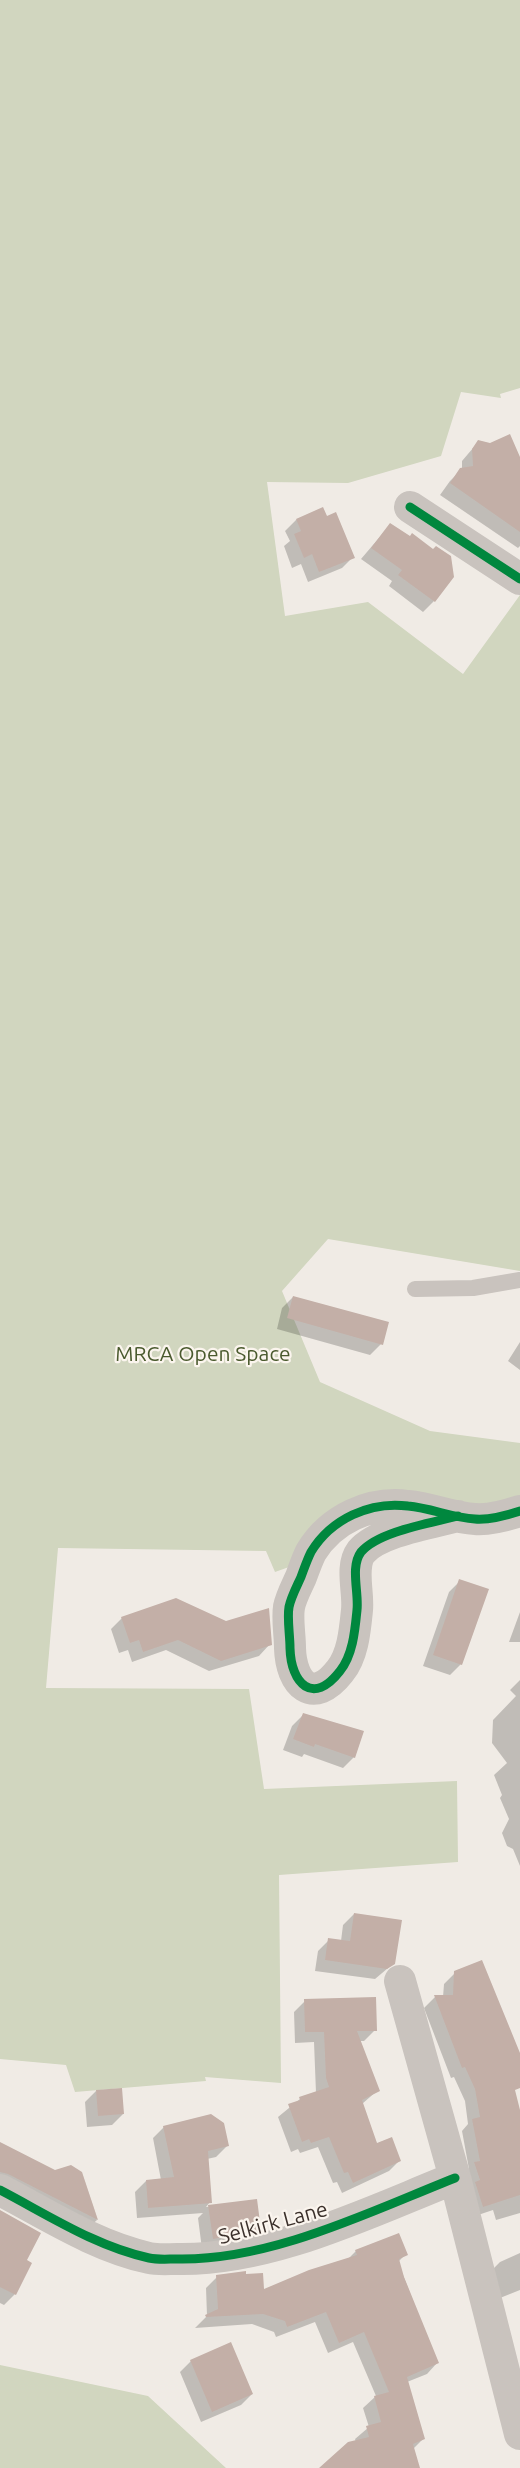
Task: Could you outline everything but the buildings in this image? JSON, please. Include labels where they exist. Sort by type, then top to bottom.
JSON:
[{"type":"street","points":[[410,507],[520,579]]},
{"type":"street","points":[[458,1516],[393,1533],[371,1544],[362,1552],[356,1562],[358,1607],[352,1646],[341,1670],[323,1688],[314,1690],[305,1688],[294,1673],[290,1655],[289,1607],[312,1551],[339,1520],[370,1507],[406,1505],[477,1519],[520,1511]]},
{"type":"street","points":[[400,1981],[456,2178],[520,2434]]},
{"type":"street","name":"Selkirk Lane","points":[[0,2190],[103,2244],[152,2259],[206,2260],[264,2248],[335,2226],[456,2178]]},
{"type":"lane","points":[[415,1289],[473,1288],[520,1280]]},
{"type":"green space","name":"MRCA Open Space","points":[[0,0],[520,0],[520,388],[500,394],[501,398],[461,392],[441,456],[348,483],[267,482],[285,616],[368,602],[463,674],[520,595],[520,1271],[328,1239],[282,1291],[320,1382],[430,1431],[520,1443],[520,1511],[370,1507],[303,1562],[275,1572],[266,1551],[58,1548],[46,1688],[249,1689],[264,1789],[457,1781],[458,1862],[279,1875],[281,2083],[205,2077],[206,2081],[75,2092],[66,2065],[0,2059]]},
{"type":"green space","points":[[0,2365],[148,2396],[226,2468],[0,2468]]},
{"type":"cycle path","points":[[410,507],[520,579]]},
{"type":"cycle path","points":[[458,1516],[447,1519],[421,1525],[393,1533],[380,1538],[361,1552],[355,1572],[357,1603],[353,1642],[348,1658],[330,1682],[313,1689],[305,1686],[294,1672],[291,1661],[289,1607],[311,1552],[329,1530],[353,1515],[380,1506],[417,1507],[475,1519],[504,1516],[520,1511]]},
{"type":"cycle path","points":[[0,2190],[72,2229],[110,2246],[149,2258],[177,2259],[248,2252],[284,2243],[354,2219],[455,2178]]}]
